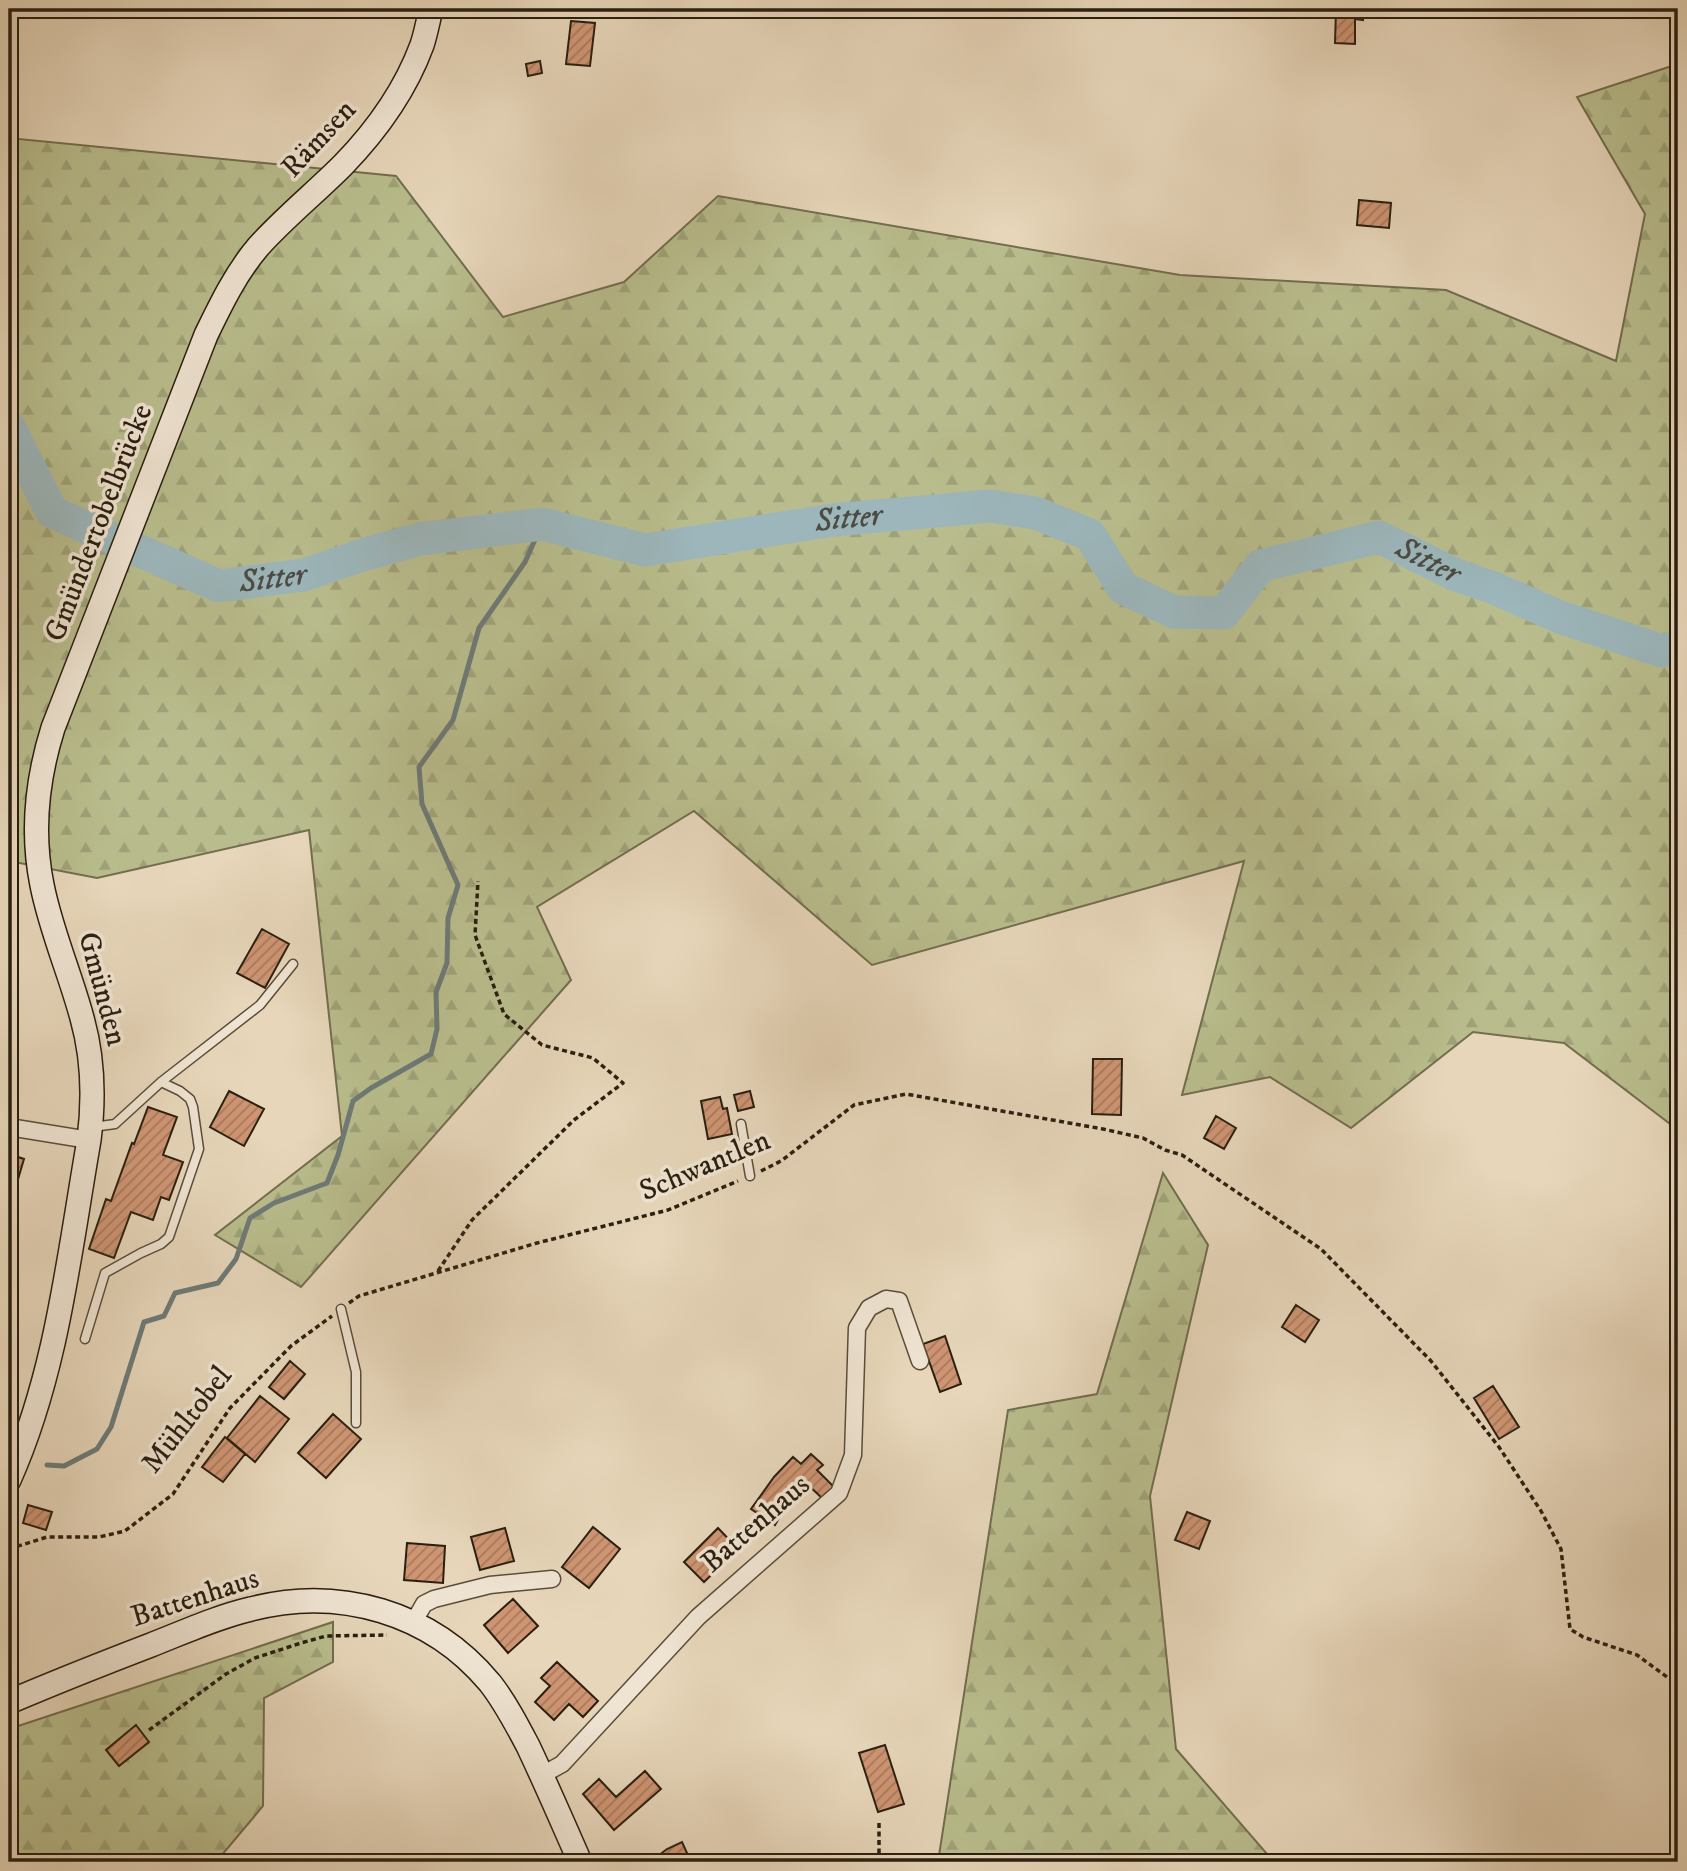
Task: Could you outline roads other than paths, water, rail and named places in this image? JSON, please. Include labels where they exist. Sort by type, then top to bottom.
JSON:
[{"type":"main road","name":"Rämsen","points":[[225,295],[258,247],[343,164],[391,107],[422,44],[431,9]]},
{"type":"main road","name":"Gmündertobelbrücke","points":[[40,775],[53,727],[206,335],[225,295]]},
{"type":"main road","name":"Gmünden","points":[[40,775],[35,828],[37,859],[47,909],[83,1021],[89,1056],[92,1112],[90,1133]]},
{"type":"main road","points":[[9,1480],[46,1375],[90,1133]]},
{"type":"main road","name":"Battenhaus","points":[[9,1702],[249,1609],[294,1601],[333,1601],[379,1609],[413,1623],[456,1650],[490,1684],[514,1720],[542,1775],[580,1862]]},
{"type":"street","points":[[9,1127],[90,1133]]},
{"type":"street","name":"Battenhaus","points":[[542,1775],[562,1764],[698,1617],[839,1493],[853,1455],[857,1328],[869,1308],[886,1299],[899,1301],[920,1362]]},
{"type":"street","points":[[413,1623],[424,1604],[434,1599],[490,1585],[552,1579]]},
{"type":"lane","points":[[90,1133],[100,1127],[115,1124],[161,1082],[260,1005],[293,964]]},
{"type":"lane","points":[[85,1339],[105,1273],[161,1244],[169,1237],[199,1149],[190,1099],[161,1082]]},
{"type":"lane","points":[[741,1124],[750,1176]]},
{"type":"lane","points":[[341,1309],[356,1372],[356,1423]]},
{"type":"waterway","name":"Sitter","points":[[9,427],[52,512],[219,586],[304,575],[420,539],[542,524],[645,550],[833,520],[990,506],[1036,513],[1090,535],[1123,588],[1174,612],[1224,613],[1260,566],[1379,537],[1456,575],[1494,588],[1560,617],[1662,651],[1678,647]]},
{"type":"waterway","points":[[47,1465],[64,1466],[97,1449],[111,1427],[144,1322],[164,1316],[175,1293],[218,1283],[236,1259],[250,1218],[274,1203],[327,1183],[353,1101],[431,1054],[437,1029],[436,992],[447,963],[448,918],[458,885],[422,804],[419,767],[453,720],[479,628],[525,562],[542,524]]}]
